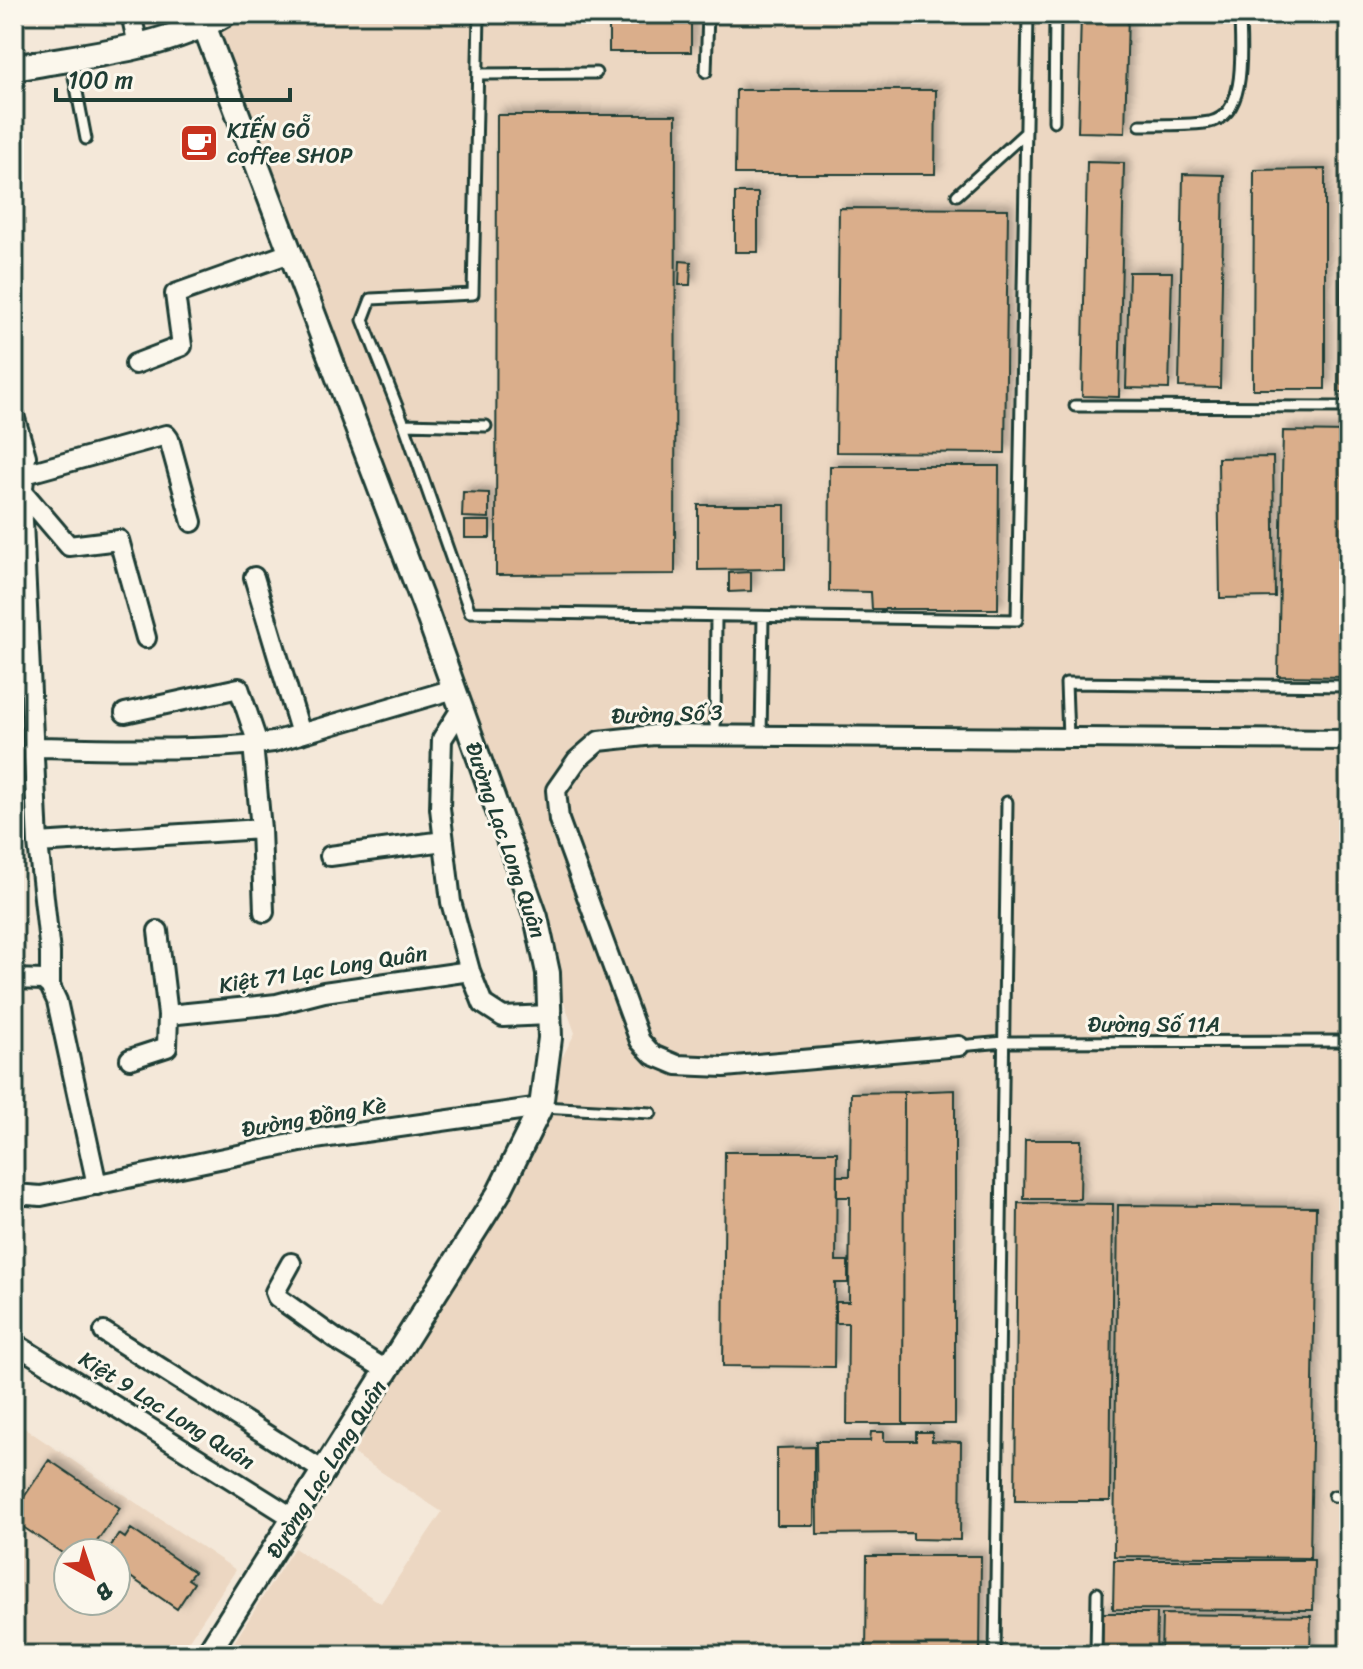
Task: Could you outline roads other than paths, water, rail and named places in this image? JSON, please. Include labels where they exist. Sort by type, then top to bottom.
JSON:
[{"type":"main road","points":[[14,68],[164,40],[214,20]]},
{"type":"street","points":[[131,14],[138,45]]},
{"type":"street","name":"Đường Lạc Long Quân","points":[[207,1655],[498,1194],[541,1107],[550,1038],[548,973],[536,917],[458,699],[290,253],[214,20]]},
{"type":"street","points":[[135,364],[182,346],[175,294],[290,253]]},
{"type":"street","points":[[14,415],[26,456],[24,483],[33,747],[50,986]]},
{"type":"street","points":[[24,483],[166,435],[192,522]]},
{"type":"street","points":[[24,483],[69,546],[119,540],[146,638]]},
{"type":"street","points":[[254,577],[301,734]]},
{"type":"street","points":[[125,713],[239,688],[255,744],[264,912]]},
{"type":"street","points":[[33,747],[255,744],[458,699]]},
{"type":"street","points":[[458,699],[442,739],[440,808],[451,902],[470,971],[483,1004],[503,1017],[549,1015]]},
{"type":"street","name":"Đường Số 3","points":[[959,1046],[724,1067],[677,1065],[653,1055],[640,1041],[559,820],[556,790],[577,760],[599,741],[654,735],[1349,740]]},
{"type":"street","points":[[38,843],[261,829]]},
{"type":"street","points":[[330,856],[444,841]]},
{"type":"street","points":[[130,1059],[167,1047],[175,1014],[158,931]]},
{"type":"street","name":"Kiệt 71 Lạc Long Quân","points":[[175,1014],[277,1004],[324,992],[470,971]]},
{"type":"street","points":[[14,979],[43,980],[50,986],[57,1001],[97,1185]]},
{"type":"street","name":"Đường Đồng Kè","points":[[14,1194],[41,1196],[315,1139],[541,1107]]},
{"type":"street","points":[[291,1263],[275,1292],[277,1297],[340,1342],[388,1371]]},
{"type":"street","points":[[104,1332],[325,1472]]},
{"type":"street","name":"Kiệt 9 Lạc Long Quân","points":[[14,1343],[295,1519]]},
{"type":"lane","points":[[479,14],[473,294],[371,299],[363,320],[404,424],[470,612],[1017,620],[1028,14]]},
{"type":"lane","points":[[706,72],[708,14]]},
{"type":"lane","points":[[1054,121],[1055,14]]},
{"type":"lane","points":[[1140,125],[1213,122],[1229,111],[1239,90],[1240,14]]},
{"type":"lane","points":[[71,57],[86,139]]},
{"type":"lane","points":[[478,74],[596,73]]},
{"type":"lane","points":[[957,195],[1026,132]]},
{"type":"lane","points":[[1075,406],[1349,407]]},
{"type":"lane","points":[[404,424],[486,426]]},
{"type":"lane","points":[[715,735],[716,616]]},
{"type":"lane","points":[[761,736],[763,617]]},
{"type":"lane","points":[[1068,738],[1066,683],[1349,686]]},
{"type":"lane","points":[[995,1655],[1007,802]]},
{"type":"lane","name":"Đường Số 11A","points":[[959,1046],[1004,1042],[1349,1041]]},
{"type":"lane","points":[[541,1107],[651,1113]]},
{"type":"lane","points":[[1334,1496],[1349,1497]]},
{"type":"lane","points":[[1096,1655],[1097,1593]]},
{"type":"place","name":"KIẾN GỖ coffee SHOP","points":[[199,143]]}]
